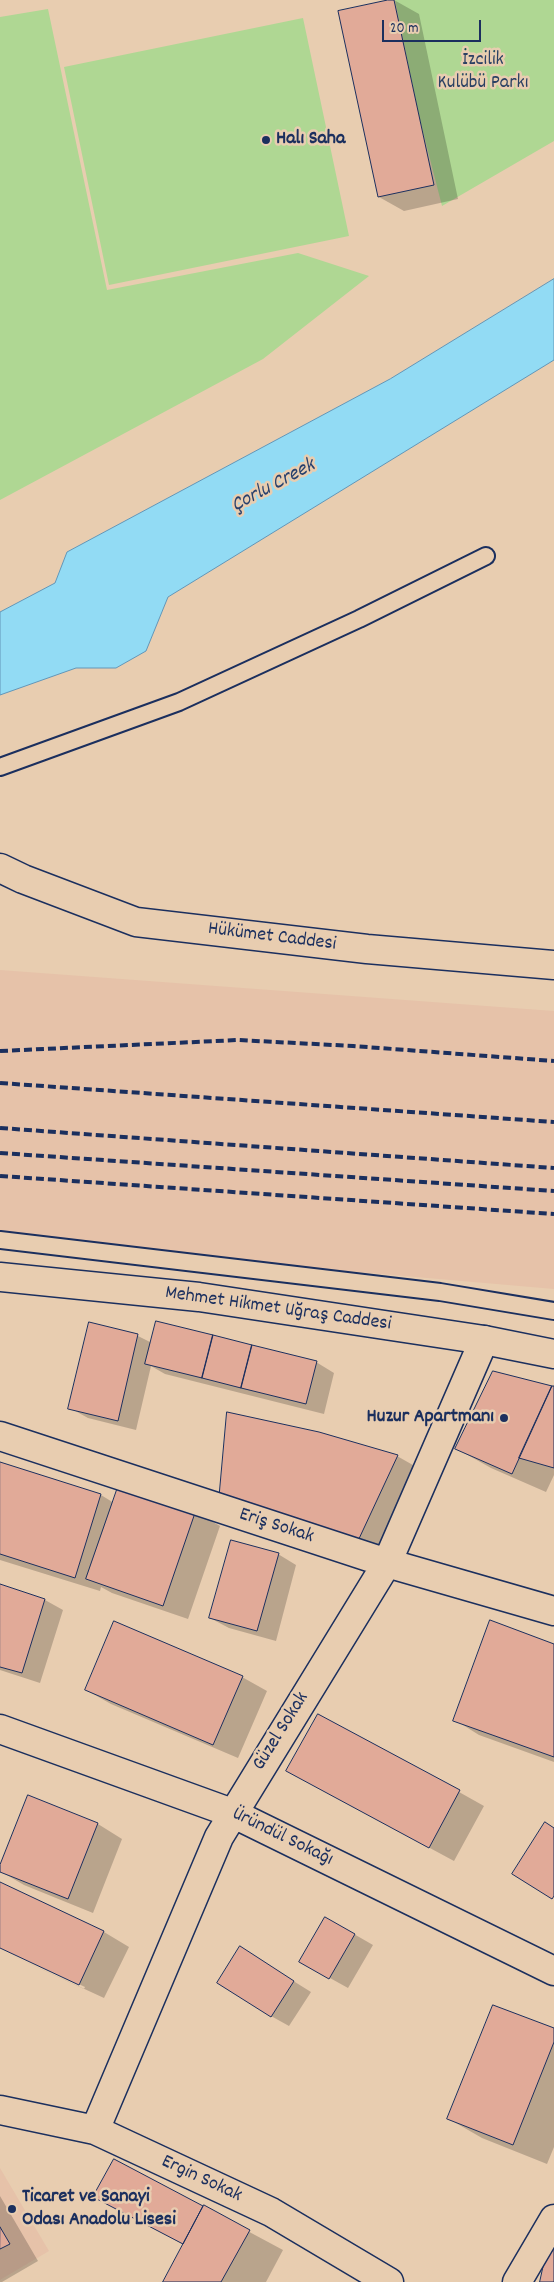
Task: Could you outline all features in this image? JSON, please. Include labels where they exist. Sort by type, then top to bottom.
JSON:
[{"type":"street","name":"Hükümet Caddesi","points":[[0,868],[23,880],[136,922],[367,949],[554,965]]},
{"type":"street","name":"Mehmet Hikmet Uğraş Caddesi","points":[[0,1277],[199,1296],[484,1340],[554,1354]]},
{"type":"street","name":"Güzel Sokak","points":[[95,2130],[219,1837],[387,1563],[484,1340]]},
{"type":"street","name":"Eriş Sokak","points":[[0,1436],[387,1563],[554,1611]]},
{"type":"street","name":"Üründül Sokağı","points":[[0,1730],[232,1813],[554,1971]]},
{"type":"street","name":"Ergin Sokak","points":[[0,2110],[95,2130],[271,2212],[388,2282]]},
{"type":"street","points":[[517,2282],[554,2220]]},
{"type":"lane","points":[[0,767],[179,702],[359,619],[486,556]]},
{"type":"lane","points":[[0,1240],[440,1292],[554,1311]]},
{"type":"shaded area","points":[[0,970],[554,1011],[554,1289],[0,1241]]},
{"type":"shaded area","name":"Ticaret ve Sanayi Odası Anadolu Lisesi","points":[[0,2168],[49,2251],[0,2280]]},
{"type":"green space","name":"İzcilik Kulübü Parkı","points":[[395,0],[554,0],[554,141],[442,206],[419,116]]},
{"type":"green space","points":[[48,9],[107,290],[298,253],[369,276],[263,359],[0,500],[0,17]]},
{"type":"green space","points":[[303,18],[349,236],[109,285],[64,67]]},
{"type":"water","name":"Çorlu Creek","points":[[554,279],[554,360],[168,597],[146,651],[116,668],[76,668],[0,695],[0,612],[55,583],[67,552],[390,379]]},
{"type":"building","points":[[394,0],[434,185],[378,197],[338,11]]},
{"type":"building","points":[[156,1321],[213,1335],[202,1378],[145,1364]]},
{"type":"building","points":[[89,1322],[138,1334],[118,1421],[68,1409]]},
{"type":"building","points":[[213,1335],[252,1345],[241,1388],[202,1378]]},
{"type":"building","points":[[252,1345],[317,1361],[306,1404],[241,1388]]},
{"type":"building","name":"Huzur Apartmanı","points":[[493,1371],[552,1386],[512,1474],[455,1449]]},
{"type":"building","points":[[552,1386],[554,1386],[554,1468],[519,1458]]},
{"type":"building","points":[[227,1412],[319,1432],[398,1455],[357,1543],[219,1501]]},
{"type":"building","points":[[0,1462],[101,1494],[75,1578],[0,1554]]},
{"type":"building","points":[[119,1484],[196,1510],[163,1606],[86,1579]]},
{"type":"building","points":[[231,1540],[279,1553],[257,1631],[209,1618]]},
{"type":"building","points":[[0,1584],[45,1599],[22,1673],[0,1667]]},
{"type":"building","points":[[490,1620],[554,1644],[554,1757],[453,1721]]},
{"type":"building","points":[[114,1621],[243,1676],[213,1745],[85,1690]]},
{"type":"building","points":[[318,1714],[460,1790],[429,1848],[286,1771]]},
{"type":"building","points":[[28,1795],[98,1823],[68,1899],[0,1872],[0,1865]]},
{"type":"building","points":[[545,1822],[554,1828],[554,1896],[552,1899],[512,1874]]},
{"type":"building","points":[[0,1882],[104,1931],[79,1985],[0,1948]]},
{"type":"building","points":[[325,1917],[355,1934],[329,1979],[299,1962]]},
{"type":"building","points":[[240,1946],[294,1981],[271,2017],[217,1983]]},
{"type":"building","points":[[493,2005],[554,2028],[554,2042],[513,2145],[447,2119]]},
{"type":"building","points":[[114,2159],[203,2206],[183,2244],[93,2197]]},
{"type":"building","points":[[204,2205],[250,2230],[221,2282],[163,2282]]},
{"type":"building","points":[[0,2227],[10,2244],[0,2249]]},
{"type":"building","points":[[551,2232],[554,2233],[554,2282],[540,2282]]},
{"type":"railway","points":[[0,1051],[238,1040],[353,1046],[554,1061]]},
{"type":"railway","points":[[0,1083],[554,1122]]},
{"type":"railway","points":[[0,1128],[554,1168]]},
{"type":"railway","points":[[0,1153],[554,1191]]},
{"type":"railway","points":[[0,1176],[554,1214]]},
{"type":"place","name":"Halı Saha","points":[[266,140]]},
{"type":"place","name":"Huzur Apartmanı","points":[[504,1418]]},
{"type":"place","name":"Ticaret ve Sanayi Odası Anadolu Lisesi","points":[[12,2209]]}]
